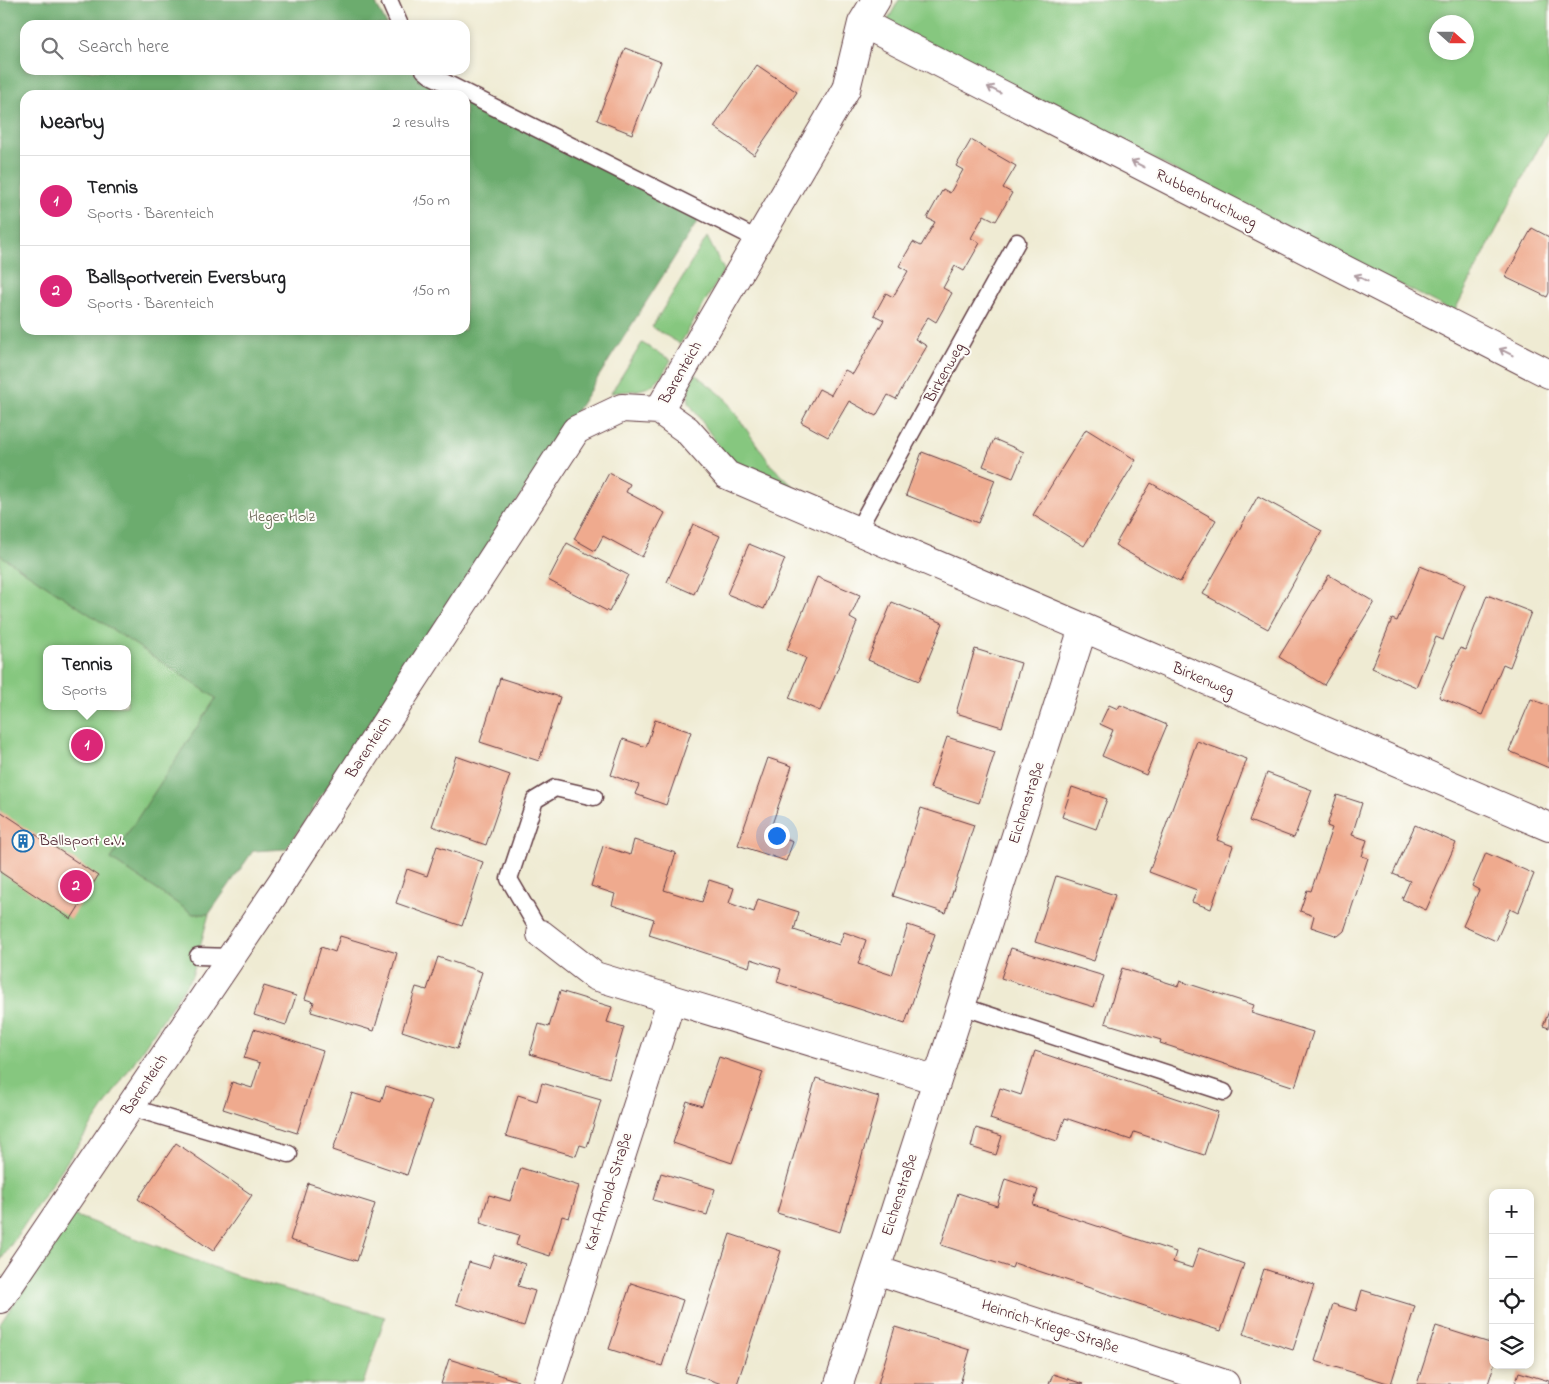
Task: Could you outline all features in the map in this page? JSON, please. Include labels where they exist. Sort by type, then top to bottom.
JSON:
[{"type":"street","name":"Barenteich","points":[[0,1299],[232,957],[576,430],[622,408],[659,410],[846,88],[862,23],[876,0]]},
{"type":"street","name":"Rubbenbruchweg","points":[[862,23],[1549,374]]},
{"type":"street","name":"Birkenweg","points":[[659,410],[687,430],[727,475],[1549,827]]},
{"type":"street","name":"Eichenstraße","points":[[839,1384],[1083,628]]},
{"type":"street","points":[[541,934],[595,976],[671,1001],[937,1080]]},
{"type":"street","name":"Karl-Arnold-Straße","points":[[548,1384],[671,1001]]},
{"type":"street","name":"Heinrich-Kriege-Straße","points":[[876,1270],[1225,1384]]},
{"type":"lane","points":[[389,0],[398,20]]},
{"type":"lane","points":[[430,75],[460,90]]},
{"type":"lane","points":[[470,95],[759,240]]},
{"type":"lane","name":"Birkenweg","points":[[857,531],[1018,242]]},
{"type":"lane","points":[[541,934],[509,878],[535,800],[555,788],[594,797]]},
{"type":"lane","points":[[198,956],[232,957]]},
{"type":"lane","points":[[961,1006],[1224,1092]]},
{"type":"lane","points":[[132,1105],[143,1111],[289,1154]]},
{"type":"green space","name":"Heger Holz","points":[[0,0],[374,0],[384,20],[20,20],[20,75],[419,75],[448,90],[20,90],[20,335],[470,335],[470,101],[701,216],[569,423],[286,849],[253,851],[209,914],[193,914],[111,859],[216,698],[0,555]]},
{"type":"green space","points":[[899,0],[1549,0],[1549,128],[1454,312],[886,23]]},
{"type":"green space","points":[[707,237],[724,270],[680,344],[652,327]]},
{"type":"green space","points":[[642,343],[671,360],[665,371],[653,384],[641,390],[611,393]]},
{"type":"green space","points":[[695,374],[724,397],[771,465],[800,493],[741,466],[723,452],[689,403],[688,388]]},
{"type":"green space","points":[[0,555],[216,698],[111,859],[193,914],[209,914],[192,976],[0,1261]]},
{"type":"green space","points":[[73,1215],[237,1276],[385,1317],[363,1384],[0,1384],[0,1324]]},
{"type":"building","points":[[625,48],[661,62],[632,134],[597,120]]},
{"type":"building","points":[[757,65],[797,92],[754,155],[714,127]]},
{"type":"building","points":[[971,140],[1016,166],[1003,188],[1012,193],[996,221],[984,215],[971,238],[980,243],[964,271],[955,266],[943,288],[952,293],[936,322],[928,317],[915,339],[927,346],[896,399],[888,395],[876,416],[849,401],[828,437],[801,422],[819,389],[831,395],[845,370],[853,374],[884,320],[874,315],[886,293],[893,297],[908,271],[899,266],[913,242],[921,246],[935,222],[927,218],[943,189],[950,193],[963,170],[956,166]]},
{"type":"building","points":[[1532,228],[1549,237],[1549,293],[1547,297],[1505,277]]},
{"type":"building","points":[[1086,429],[1136,460],[1084,546],[1033,515]]},
{"type":"building","points":[[994,439],[1024,452],[1013,478],[983,466]]},
{"type":"building","points":[[922,452],[995,480],[978,523],[906,495]]},
{"type":"building","points":[[609,473],[630,484],[626,492],[665,513],[642,557],[603,536],[595,551],[574,539]]},
{"type":"building","points":[[1151,483],[1216,520],[1180,582],[1115,545]]},
{"type":"building","points":[[1258,496],[1322,531],[1268,629],[1203,594]]},
{"type":"building","points":[[693,524],[720,536],[694,594],[667,582]]},
{"type":"building","points":[[567,543],[628,575],[609,612],[548,580]]},
{"type":"building","points":[[749,544],[785,559],[764,609],[727,594]]},
{"type":"building","points":[[1420,566],[1465,584],[1443,640],[1436,637],[1416,687],[1372,668],[1392,619],[1397,621]]},
{"type":"building","points":[[1329,575],[1374,602],[1324,685],[1279,657]]},
{"type":"building","points":[[817,577],[860,595],[850,618],[857,622],[820,711],[789,698],[806,658],[787,650]]},
{"type":"building","points":[[1487,595],[1531,612],[1510,667],[1503,664],[1482,715],[1439,697],[1460,648],[1466,650]]},
{"type":"building","points":[[892,602],[943,623],[919,681],[868,660]]},
{"type":"building","points":[[975,649],[1021,663],[1002,727],[956,713]]},
{"type":"building","points":[[500,678],[560,697],[539,761],[480,742]]},
{"type":"building","points":[[1531,699],[1549,706],[1549,768],[1509,751]]},
{"type":"building","points":[[1109,705],[1118,709],[1120,705],[1167,725],[1146,775],[1102,756],[1113,730],[1100,724]]},
{"type":"building","points":[[655,720],[691,732],[666,805],[635,794],[639,785],[611,775],[623,739],[646,747]]},
{"type":"building","points":[[947,737],[995,752],[979,803],[930,788]]},
{"type":"building","points":[[1197,741],[1247,759],[1217,840],[1233,846],[1211,909],[1192,902],[1197,890],[1149,872]]},
{"type":"building","points":[[456,756],[510,775],[486,845],[432,826]]},
{"type":"building","points":[[768,758],[792,766],[769,833],[793,842],[786,861],[738,845]]},
{"type":"building","points":[[1267,773],[1312,790],[1294,838],[1249,821]]},
{"type":"building","points":[[1072,787],[1107,799],[1096,829],[1062,817]]},
{"type":"building","points":[[1337,795],[1362,803],[1352,835],[1367,840],[1362,856],[1368,858],[1344,931],[1338,936],[1311,927],[1314,916],[1300,911],[1307,890],[1311,891],[1332,828],[1327,826]]},
{"type":"building","points":[[921,808],[974,825],[946,913],[893,896]]},
{"type":"building","name":"Ballsport e.V.","points":[[0,811],[98,876],[71,919],[0,872]]},
{"type":"building","points":[[1415,825],[1456,843],[1426,910],[1402,899],[1410,881],[1393,874]]},
{"type":"building","points":[[634,840],[676,853],[664,890],[702,902],[709,880],[734,888],[729,903],[754,912],[758,899],[799,912],[794,930],[839,945],[844,932],[866,940],[858,964],[892,975],[908,925],[935,934],[905,1024],[777,982],[781,969],[751,959],[749,967],[649,935],[654,919],[612,905],[615,894],[591,886],[603,846],[630,855]]},
{"type":"building","points":[[437,846],[483,862],[462,926],[396,903],[407,869],[427,876]]},
{"type":"building","points":[[1486,853],[1534,874],[1518,913],[1510,909],[1496,941],[1463,926],[1479,890],[1472,886]]},
{"type":"building","points":[[1056,876],[1115,895],[1094,961],[1035,942]]},
{"type":"building","points":[[340,936],[397,953],[374,1031],[311,1012],[314,1002],[305,999],[321,947],[335,952]]},
{"type":"building","points":[[1011,948],[1104,976],[1094,1007],[1001,978]]},
{"type":"building","points":[[438,957],[482,972],[457,1049],[402,1031],[416,987],[427,990]]},
{"type":"building","points":[[1122,968],[1178,986],[1180,981],[1254,1005],[1251,1013],[1313,1032],[1295,1087],[1160,1043],[1161,1040],[1105,1023]]},
{"type":"building","points":[[264,986],[296,996],[286,1025],[254,1015]]},
{"type":"building","points":[[560,991],[612,1007],[607,1022],[624,1027],[609,1078],[530,1054],[539,1024],[549,1027]]},
{"type":"building","points":[[1549,1011],[1549,1028],[1543,1026]]},
{"type":"building","points":[[254,1029],[323,1051],[297,1133],[223,1109],[232,1082],[252,1088],[260,1063],[244,1058]]},
{"type":"building","points":[[1035,1051],[1218,1112],[1204,1155],[1134,1132],[1131,1140],[1065,1118],[1057,1141],[990,1119],[1000,1088],[1021,1095]]},
{"type":"building","points":[[719,1057],[763,1072],[732,1163],[673,1143],[687,1101],[702,1106]]},
{"type":"building","points":[[816,1078],[879,1097],[840,1232],[777,1213]]},
{"type":"building","points":[[542,1083],[601,1100],[587,1147],[580,1145],[576,1156],[506,1136],[518,1095],[537,1101]]},
{"type":"building","points":[[386,1086],[432,1101],[407,1175],[333,1150],[352,1093],[381,1102]]},
{"type":"building","points":[[976,1128],[1002,1136],[996,1155],[971,1147]]},
{"type":"building","points":[[176,1143],[252,1195],[213,1251],[138,1199]]},
{"type":"building","points":[[521,1168],[579,1186],[569,1218],[562,1216],[550,1256],[516,1245],[519,1235],[480,1223],[489,1195],[510,1201]]},
{"type":"building","points":[[661,1173],[715,1189],[707,1215],[653,1200]]},
{"type":"building","points":[[1005,1179],[1038,1190],[1033,1205],[1176,1252],[1173,1262],[1192,1268],[1199,1248],[1244,1264],[1221,1331],[1014,1263],[1012,1268],[941,1245],[958,1193],[997,1206]]},
{"type":"building","points":[[308,1183],[375,1204],[357,1261],[290,1240]]},
{"type":"building","points":[[730,1234],[781,1251],[737,1384],[722,1384],[685,1372]]},
{"type":"building","points":[[494,1254],[525,1264],[518,1286],[535,1291],[524,1326],[456,1304],[469,1262],[489,1268]]},
{"type":"building","points":[[1264,1269],[1314,1285],[1293,1350],[1243,1334]]},
{"type":"building","points":[[631,1283],[683,1300],[662,1366],[609,1349]]},
{"type":"building","points":[[1362,1290],[1415,1306],[1391,1384],[1315,1361],[1333,1304],[1356,1311]]},
{"type":"building","points":[[1436,1326],[1489,1343],[1489,1369],[1493,1369],[1488,1384],[1417,1384]]},
{"type":"building","points":[[895,1327],[970,1350],[960,1384],[878,1384]]},
{"type":"building","points":[[449,1359],[518,1381],[517,1384],[441,1384]]},
{"type":"building","points":[[1519,1372],[1549,1381],[1549,1384],[1515,1384]]},
{"type":"building","points":[[1053,1374],[1083,1384],[1049,1384]]},
{"type":"place","name":"Tennis","points":[[87,745]]},
{"type":"place","name":"Ballsport e.V.","points":[[23,841]]},
{"type":"place","name":"Ballsportverein Eversburg","points":[[76,886]]}]
